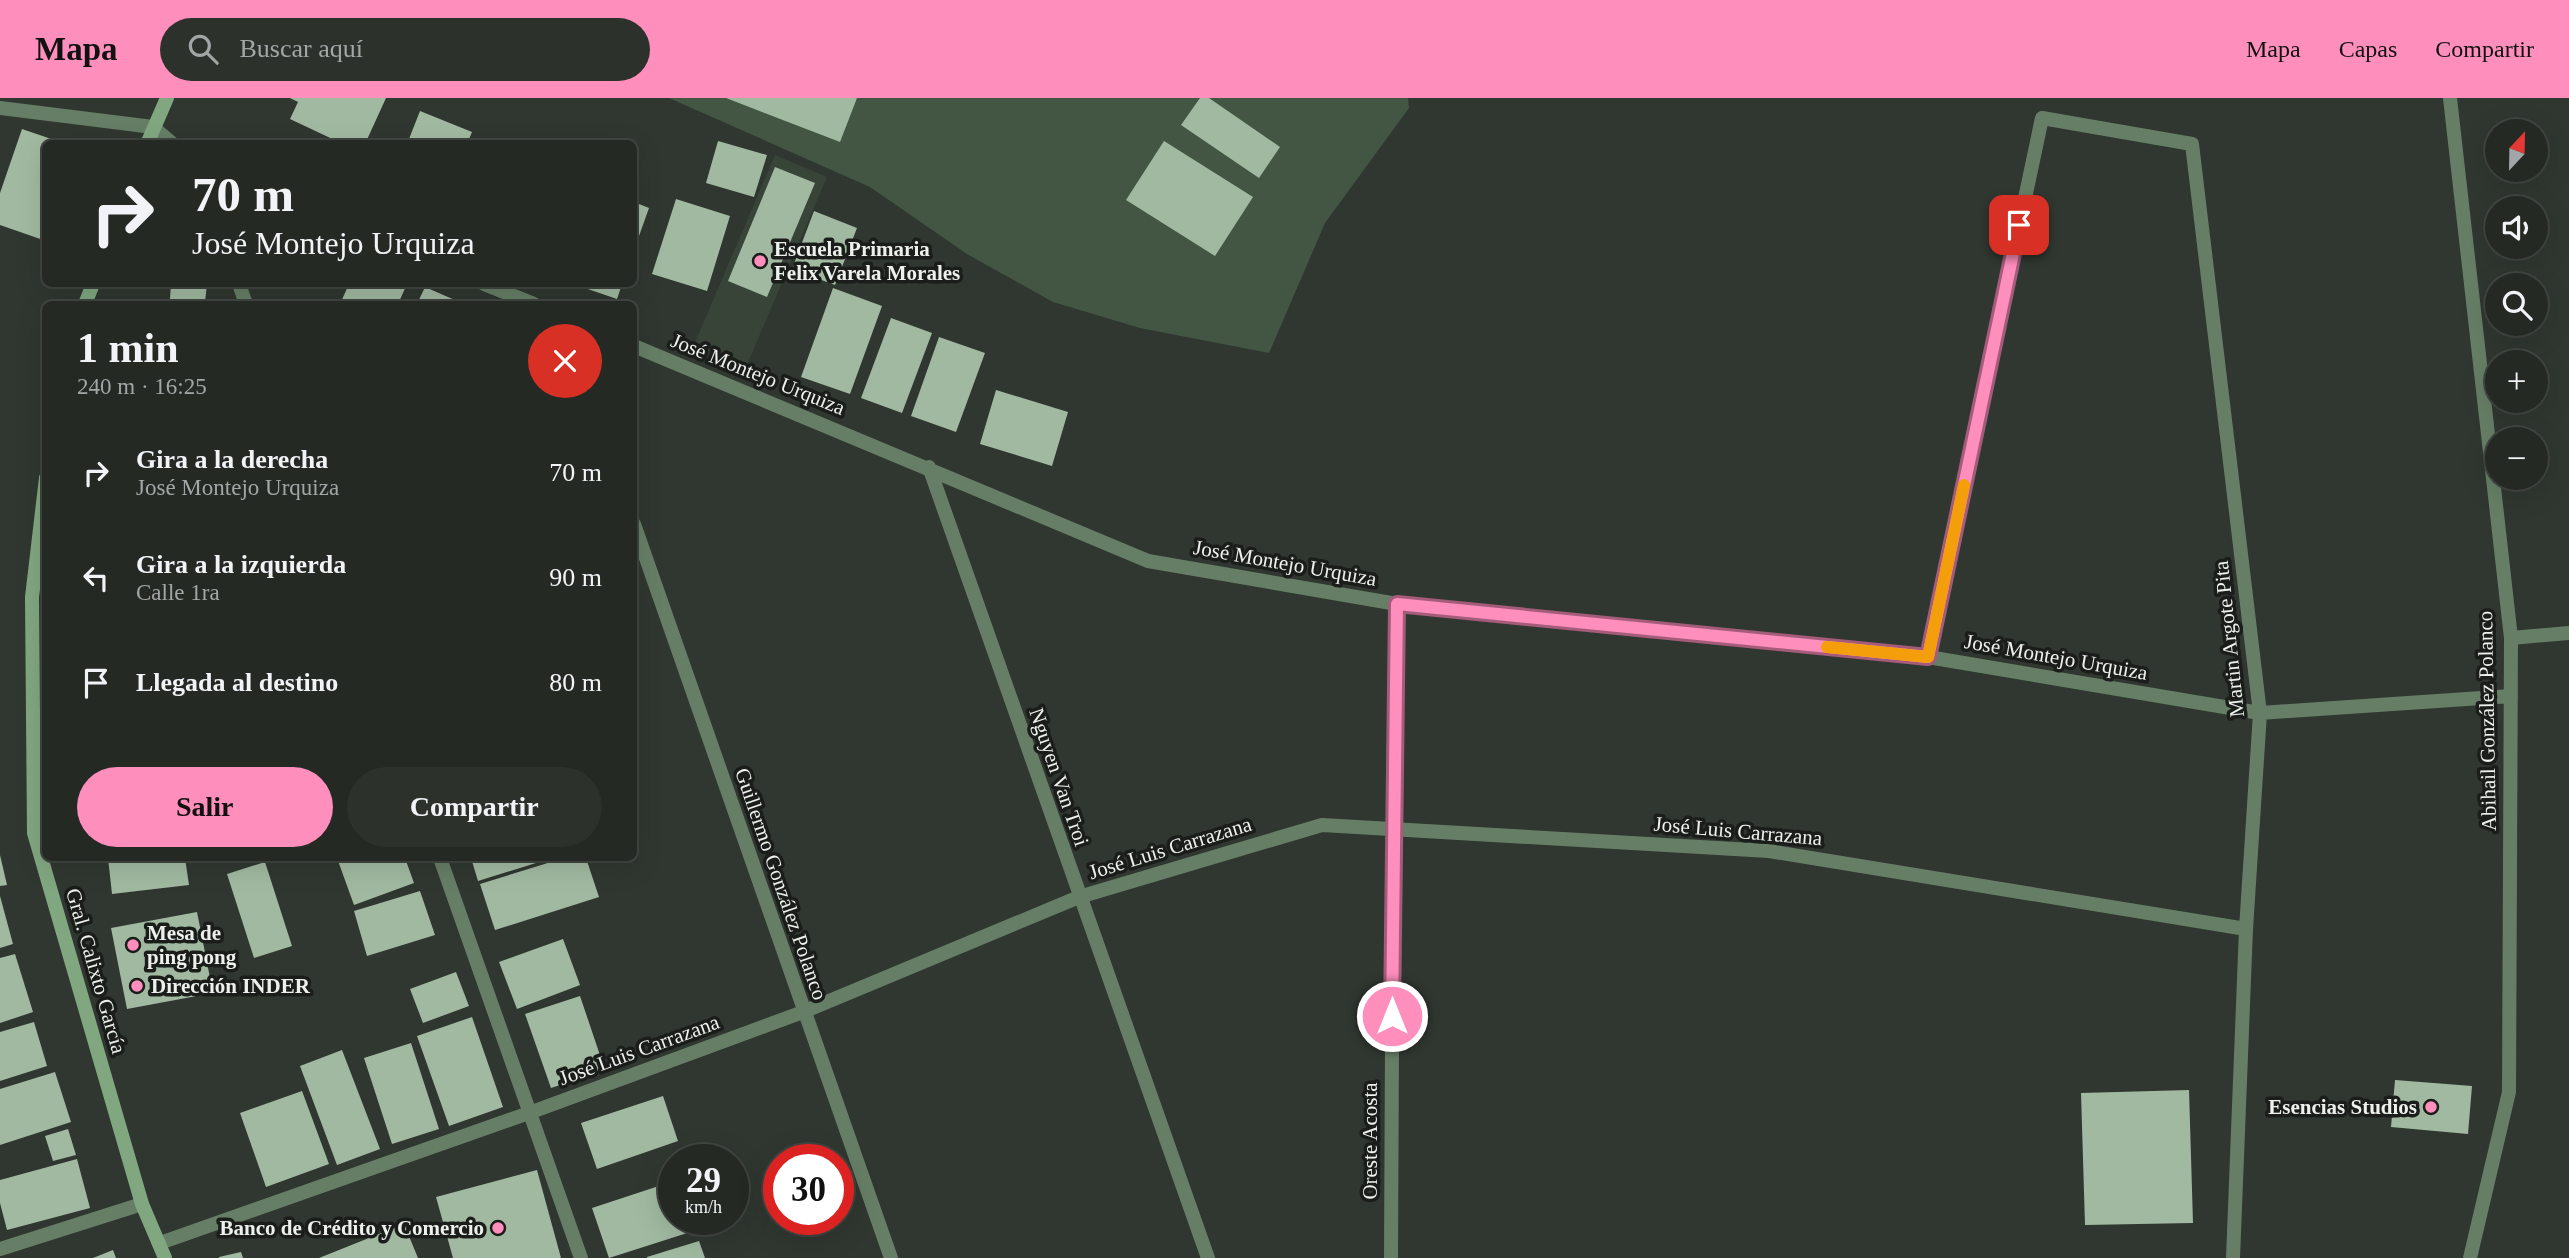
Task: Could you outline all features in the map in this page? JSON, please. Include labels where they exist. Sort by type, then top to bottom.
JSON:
[{"type":"main road","points":[[148,140],[167,98]]},
{"type":"main road","name":"Gral. Calixto García","points":[[42,512],[32,597],[34,833],[42,860]]},
{"type":"main road","name":"Gral. Calixto García","points":[[42,861],[142,1203],[165,1258]]},
{"type":"street","name":"Abihail González Polanco","points":[[2450,98],[2511,638],[2509,1092],[2470,1258]]},
{"type":"street","points":[[0,108],[153,127],[168,140]]},
{"type":"street","name":"Martin Argote Pita","points":[[1928,657],[2042,117],[2192,144],[2260,713],[2246,929],[2233,1258]]},
{"type":"street","points":[[492,287],[526,301]]},
{"type":"street","name":"José Montejo Urquiza","points":[[637,347],[1149,561],[1397,604],[1928,657],[2260,713],[2511,696]]},
{"type":"street","name":"Nguyen Van Troi","points":[[929,467],[1208,1258]]},
{"type":"street","name":"Guillermo González Polanco","points":[[637,533],[891,1258]]},
{"type":"street","name":"Oreste Acosta","points":[[1391,1258],[1392,828],[1397,604]]},
{"type":"street","points":[[2511,638],[2569,633]]},
{"type":"street","name":"José Luis Carrazana","points":[[160,1243],[530,1114],[803,1012],[1079,897],[1322,825],[1769,851],[2246,929]]},
{"type":"street","points":[[441,861],[581,1258]]},
{"type":"street","points":[[0,1249],[142,1203]]},
{"type":"shaded area","name":"Escuela Primaria Felix Varela Morales","points":[[775,155],[827,177],[746,367],[694,345]]},
{"type":"green space","points":[[669,98],[1408,98],[1409,108],[1325,223],[1269,353],[1140,328],[1053,302],[967,254],[870,187]]},
{"type":"building","points":[[290,98],[386,98],[367,140],[335,140],[290,119],[298,102]]},
{"type":"building","points":[[726,98],[857,98],[840,142]]},
{"type":"building","points":[[1200,98],[1209,98],[1280,147],[1259,178],[1181,125]]},
{"type":"building","points":[[420,111],[472,132],[469,140],[409,140]]},
{"type":"building","points":[[22,129],[54,140],[42,140],[42,240],[0,225],[0,193]]},
{"type":"building","points":[[718,141],[767,155],[754,197],[706,183]]},
{"type":"building","points":[[1164,141],[1253,197],[1215,256],[1126,200]]},
{"type":"building","points":[[775,167],[815,183],[767,297],[728,281]]},
{"type":"building","points":[[676,199],[730,216],[707,291],[652,274]]},
{"type":"building","points":[[637,203],[649,208],[637,242]]},
{"type":"building","points":[[814,211],[857,228],[835,285],[792,269]]},
{"type":"building","points":[[171,287],[207,287],[205,301],[170,299]]},
{"type":"building","points":[[348,287],[406,287],[399,301],[341,301]]},
{"type":"building","points":[[425,287],[457,301],[418,301]]},
{"type":"building","points":[[582,287],[621,287],[617,299]]},
{"type":"building","points":[[833,288],[882,306],[850,394],[801,377]]},
{"type":"building","points":[[891,318],[932,333],[902,413],[861,398]]},
{"type":"building","points":[[939,337],[985,353],[956,432],[911,416]]},
{"type":"building","points":[[996,390],[1068,412],[1052,466],[980,444]]},
{"type":"building","points":[[0,855],[7,885],[0,886]]},
{"type":"building","points":[[108,861],[185,861],[189,885],[112,894]]},
{"type":"building","points":[[338,861],[406,861],[414,883],[354,905]]},
{"type":"building","points":[[472,861],[542,861],[478,881]]},
{"type":"building","points":[[554,861],[587,861],[599,897],[495,930],[480,884]]},
{"type":"building","points":[[265,862],[292,946],[254,958],[227,874]]},
{"type":"building","points":[[420,891],[435,935],[367,956],[354,911]]},
{"type":"building","points":[[0,896],[13,944],[0,948]]},
{"type":"building","points":[[197,912],[213,993],[127,1009],[111,928]]},
{"type":"building","points":[[563,939],[580,985],[517,1009],[499,962]]},
{"type":"building","points":[[15,954],[33,1012],[0,1023],[0,958]]},
{"type":"building","points":[[456,972],[469,1006],[423,1023],[410,989]]},
{"type":"building","points":[[580,996],[605,1070],[551,1088],[525,1014]]},
{"type":"building","points":[[472,1017],[503,1107],[449,1126],[417,1036]]},
{"type":"building","points":[[34,1022],[47,1066],[0,1081],[0,1032]]},
{"type":"building","points":[[411,1043],[439,1129],[392,1144],[364,1058]]},
{"type":"building","points":[[342,1050],[380,1149],[337,1165],[300,1066]]},
{"type":"building","points":[[55,1072],[71,1122],[0,1145],[0,1089]]},
{"type":"building","name":"Esencias Studios","points":[[2395,1080],[2472,1086],[2468,1134],[2391,1127]]},
{"type":"building","points":[[2189,1090],[2193,1223],[2085,1225],[2081,1093]]},
{"type":"building","points":[[302,1091],[329,1164],[266,1187],[240,1113]]},
{"type":"building","points":[[663,1096],[678,1141],[658,1144],[658,1148],[597,1169],[581,1123]]},
{"type":"building","points":[[68,1129],[76,1155],[53,1161],[45,1136]]},
{"type":"building","points":[[77,1159],[90,1208],[7,1230],[0,1203],[0,1180]]},
{"type":"building","name":"Banco de Crédito y Comercio","points":[[537,1170],[561,1258],[453,1258],[436,1197]]},
{"type":"building","points":[[658,1186],[658,1235],[681,1235],[609,1258],[592,1208]]},
{"type":"building","points":[[404,1224],[418,1258],[319,1258]]},
{"type":"building","points":[[699,1241],[705,1258],[647,1258],[647,1257]]},
{"type":"building","points":[[113,1250],[116,1258],[93,1258]]},
{"type":"building","points":[[241,1252],[243,1258],[219,1258],[219,1257]]},
{"type":"slow traffic","points":[[1827,647],[1928,657],[1964,485]]},
{"type":"place","name":"Escuela Primaria Felix Varela Morales","points":[[760,261]]},
{"type":"place","name":"Mesa de ping pong","points":[[133,945]]},
{"type":"place","name":"Dirección INDER","points":[[137,986]]},
{"type":"place","name":"Esencias Studios","points":[[2431,1107]]},
{"type":"place","name":"Banco de Crédito y Comercio","points":[[498,1228]]},
{"type":"route","points":[[1392,1016],[1392,828],[1397,604],[1928,657],[2019,225]]}]
